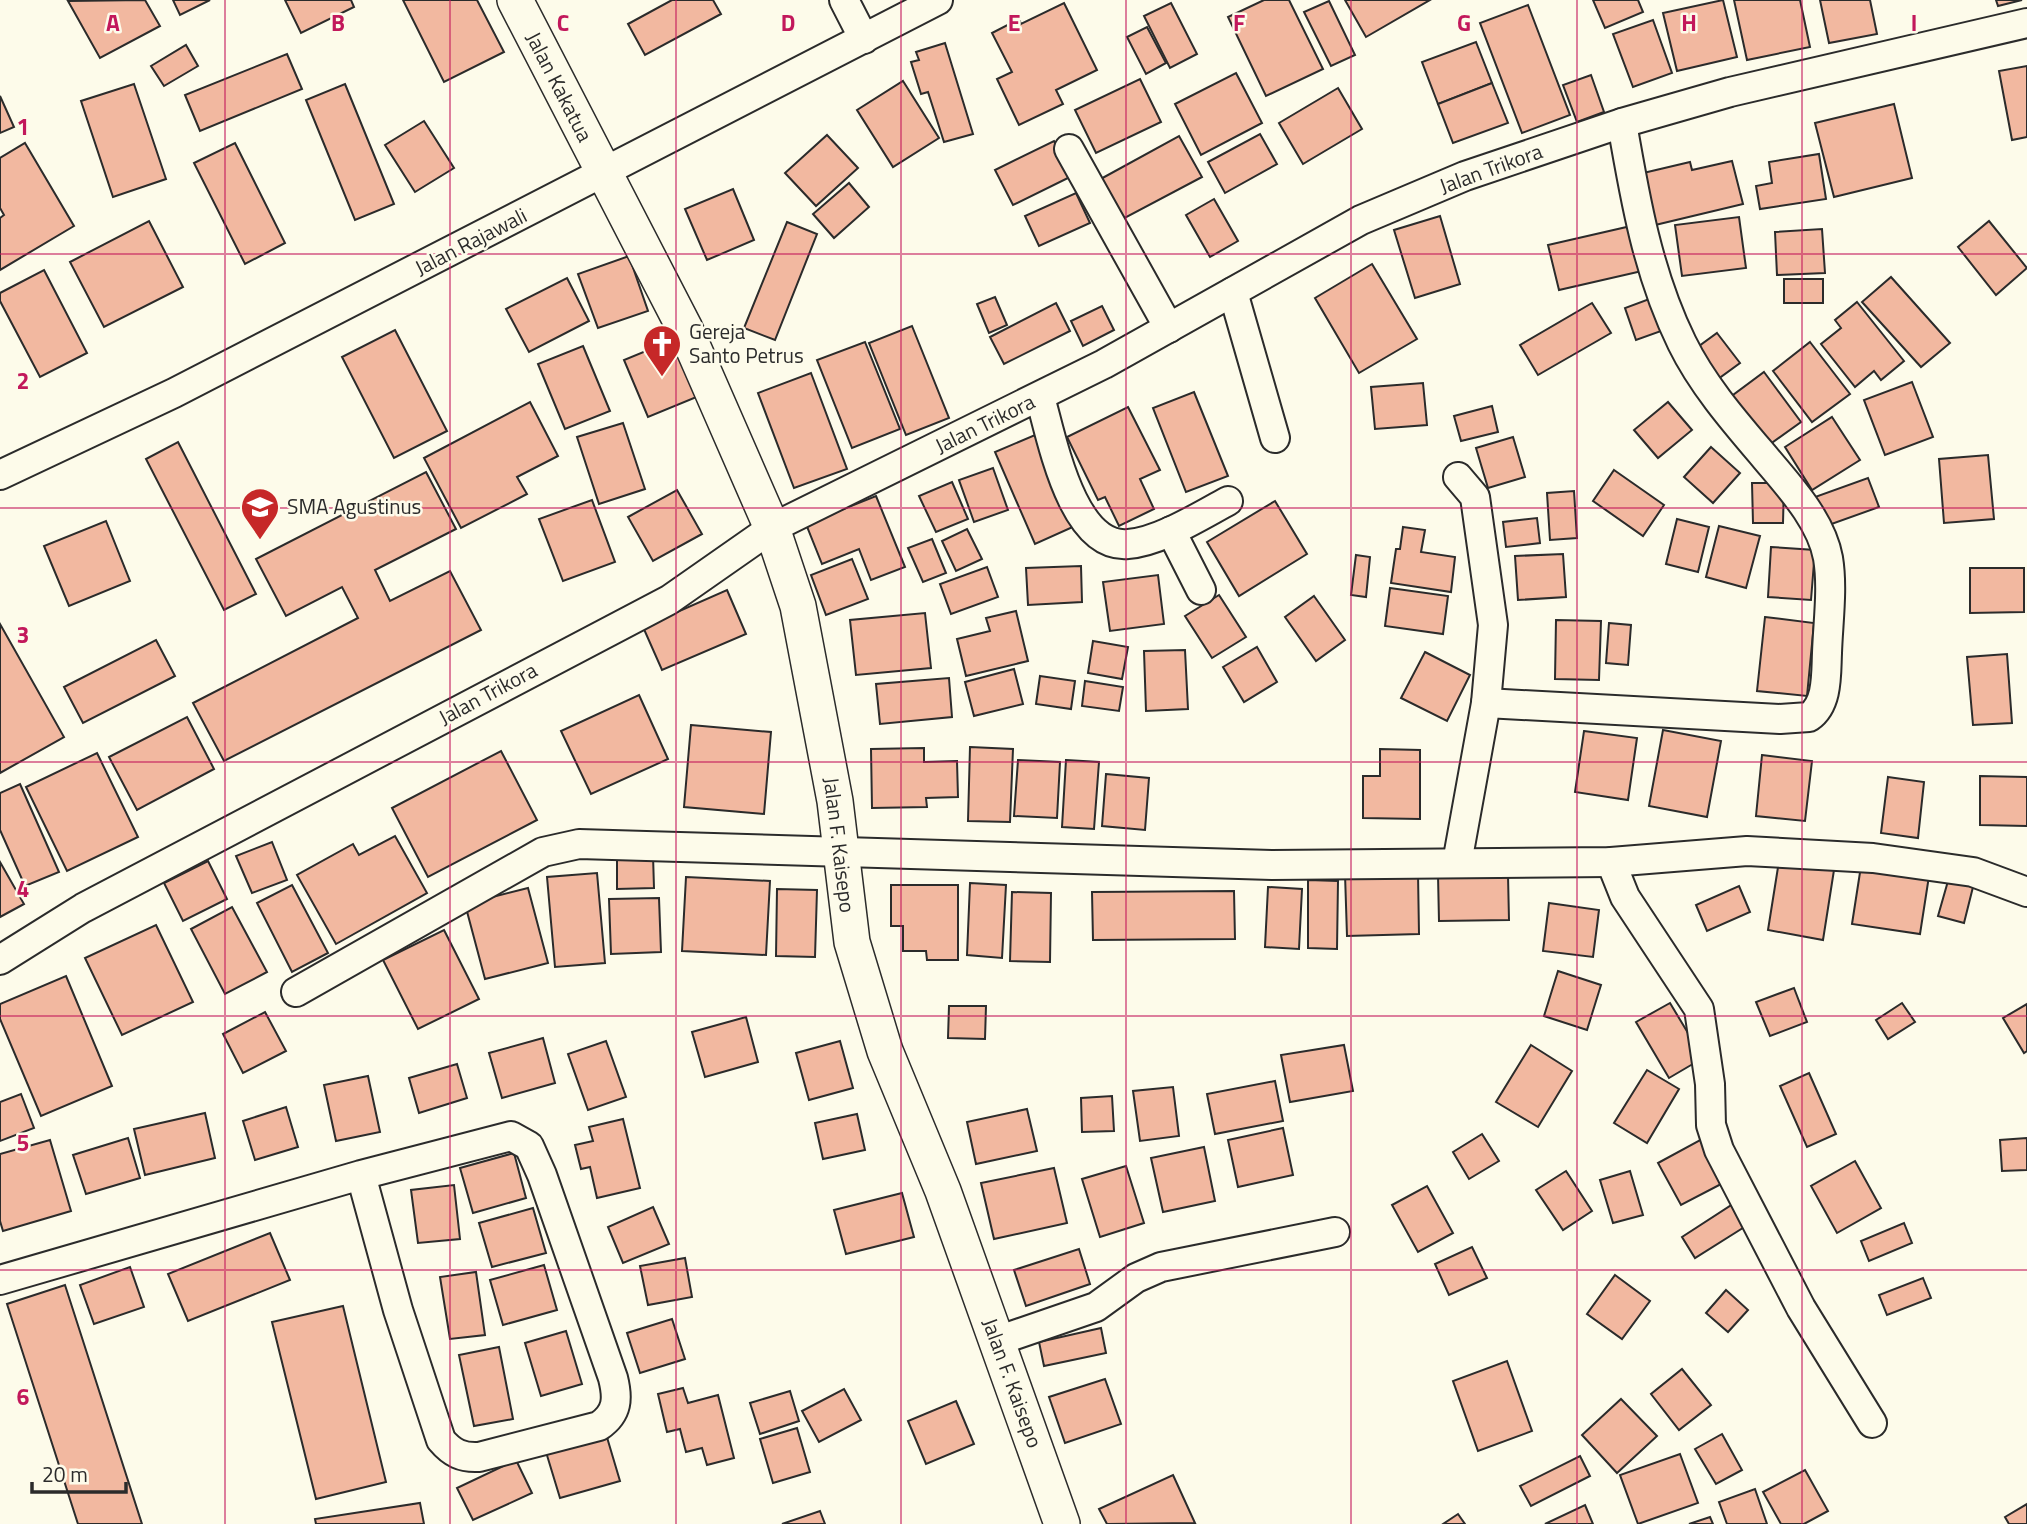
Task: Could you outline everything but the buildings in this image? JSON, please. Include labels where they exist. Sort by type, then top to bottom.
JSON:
[{"type":"street","name":"Jalan Kakatua","points":[[515,0],[603,174]]},
{"type":"street","points":[[844,0],[864,39]]},
{"type":"street","name":"Jalan Rajawali","points":[[0,475],[174,393],[937,0]]},
{"type":"street","name":"Jalan Trikora","points":[[0,960],[83,908],[669,600],[772,528],[1040,397],[1373,215],[1465,176],[1622,123],[1744,89],[2027,23]]},
{"type":"street","points":[[1486,703],[1780,719],[1809,717],[1820,705],[1825,682],[1830,575],[1828,555],[1820,534],[1798,497],[1710,388],[1682,343],[1647,251],[1622,123]]},
{"type":"street","points":[[1069,149],[1169,328]]},
{"type":"street","name":"Jalan F. Kaisepo","points":[[603,174],[685,329],[772,528],[798,606],[835,801],[838,851],[852,942],[885,1051],[943,1191],[1062,1524]]},
{"type":"street","points":[[1233,292],[1275,438]]},
{"type":"street","points":[[1040,397],[1063,476],[1087,527],[1110,543],[1130,545],[1171,530],[1227,501]]},
{"type":"street","points":[[1457,863],[1486,703],[1493,625],[1475,497],[1458,477]]},
{"type":"street","points":[[1171,530],[1201,590]]},
{"type":"street","points":[[296,992],[543,852],[579,844],[1272,866],[1611,862],[1747,851],[1873,858],[1973,872],[2027,892]]},
{"type":"street","points":[[1611,862],[1625,897],[1699,1009],[1710,1084],[1711,1125],[1719,1150],[1801,1308],[1872,1423]]},
{"type":"street","points":[[0,1280],[361,1175],[511,1136],[529,1146],[613,1377],[617,1401],[611,1418],[599,1426],[478,1457],[464,1457],[449,1450],[441,1440],[398,1310],[361,1175]]},
{"type":"street","points":[[997,1341],[1096,1307],[1136,1278],[1161,1267],[1335,1232]]},
{"type":"place","name":"Gereja Santo Petrus","points":[[662,378]]},
{"type":"place","name":"SMA Agustinus","points":[[260,541]]}]
